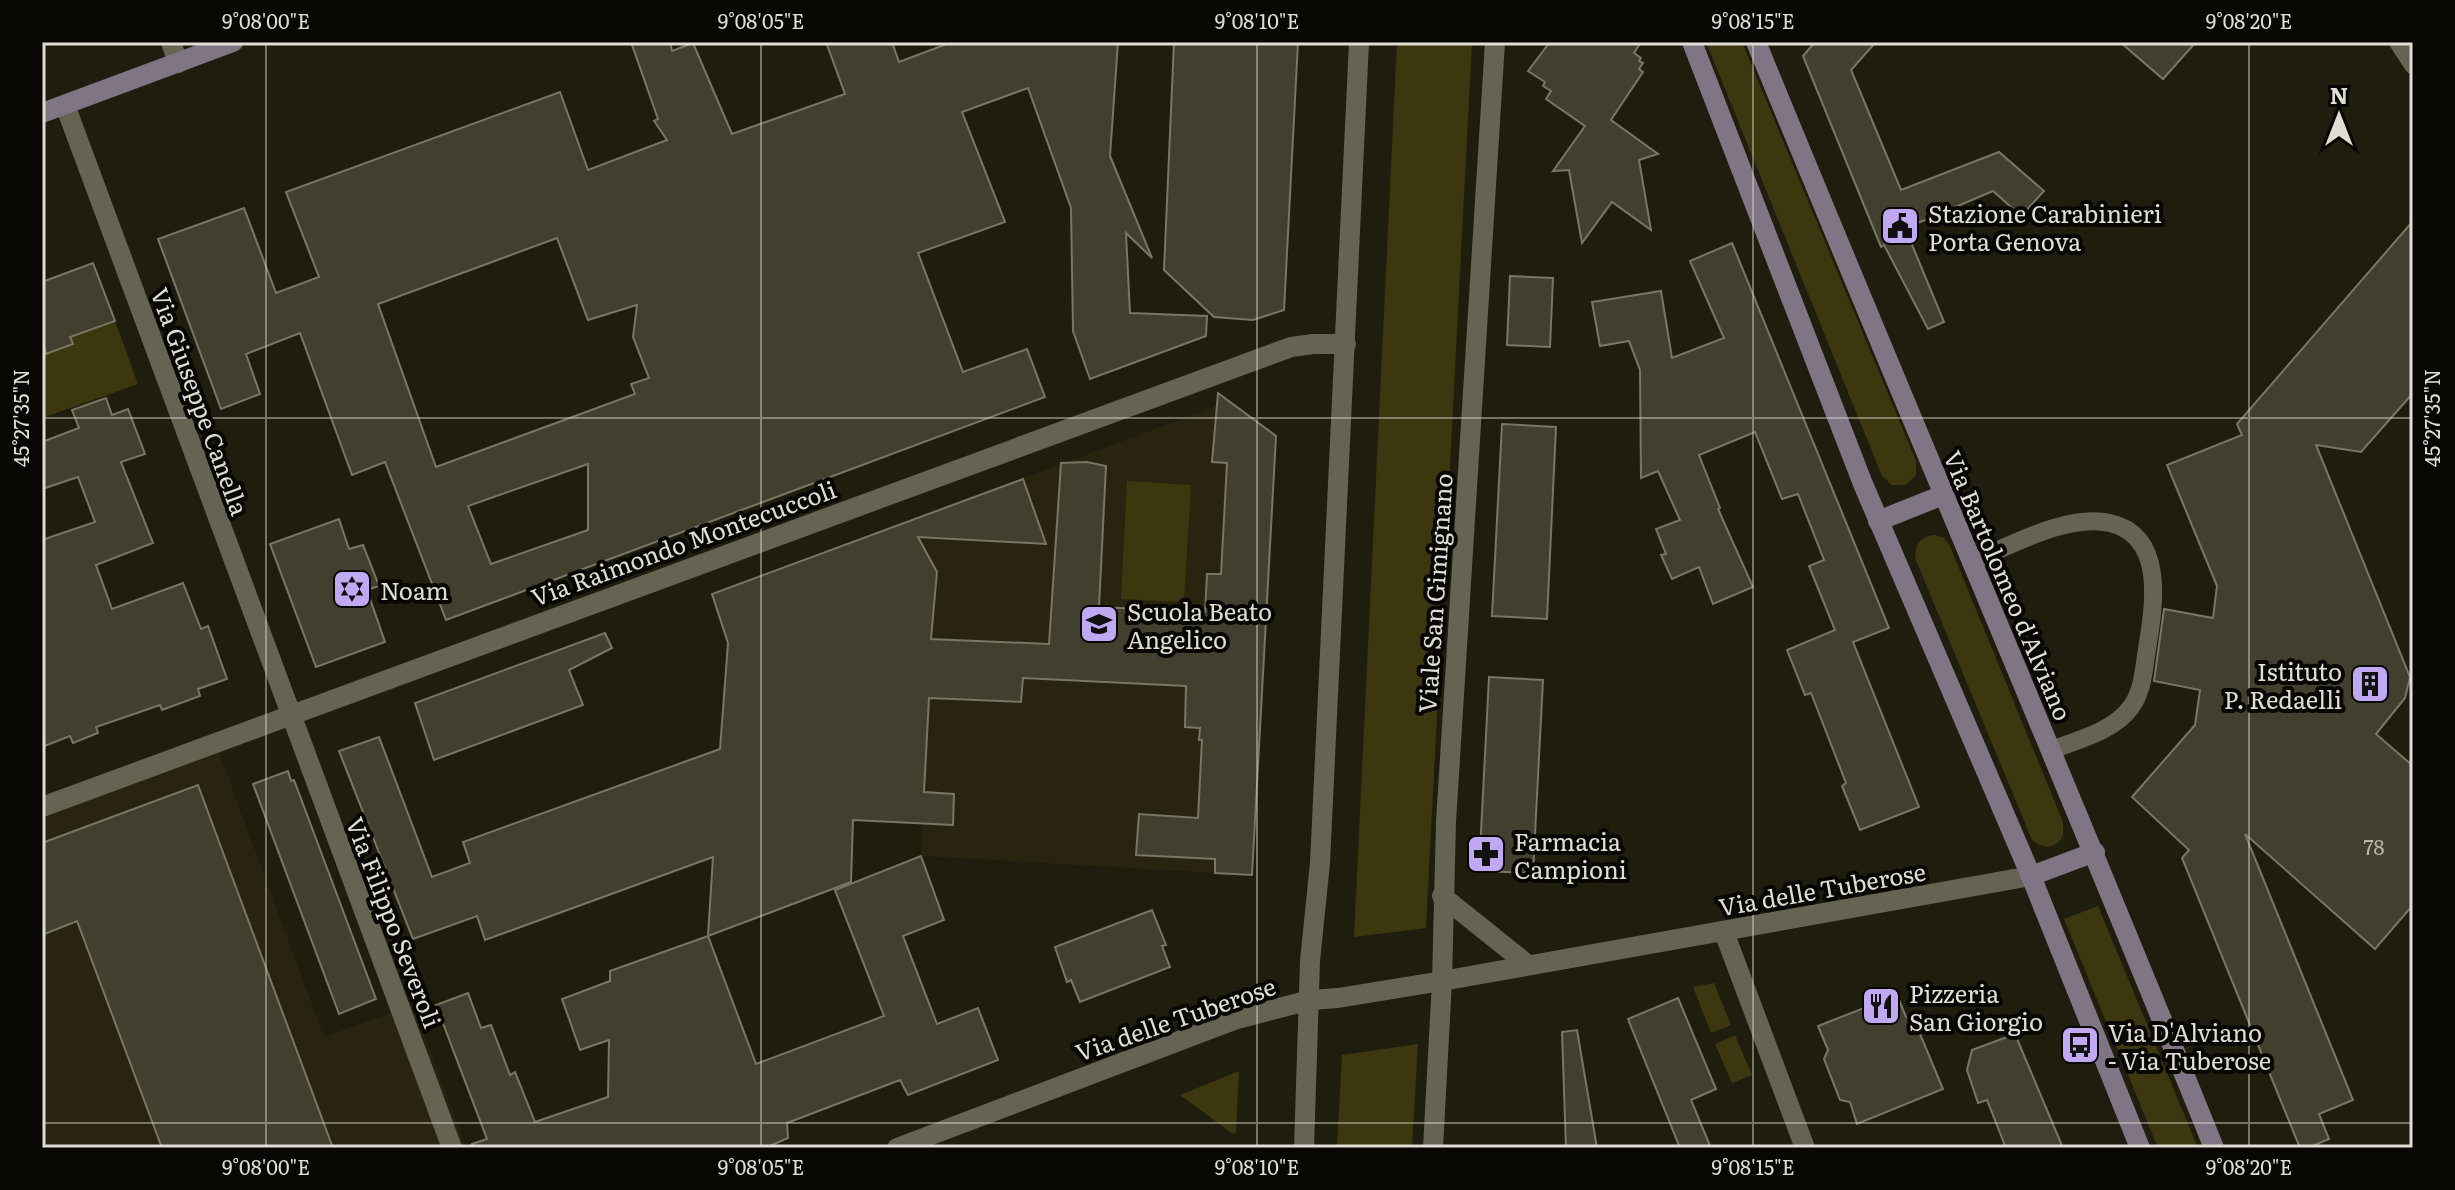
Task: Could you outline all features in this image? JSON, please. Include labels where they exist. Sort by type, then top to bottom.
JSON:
[{"type":"main road","points":[[42,113],[233,42]]},
{"type":"main road","points":[[1692,42],[1878,521],[2031,876],[2140,1148]]},
{"type":"main road","name":"Via Bartolomeo d'Alviano","points":[[1756,42],[1971,562],[2095,852],[2214,1148]]},
{"type":"main road","points":[[1878,521],[1943,495]]},
{"type":"main road","points":[[2031,876],[2095,852]]},
{"type":"street","points":[[171,42],[178,63]]},
{"type":"street","points":[[1304,1148],[1310,961],[1320,863],[1359,42]]},
{"type":"street","name":"Viale San Gimignano","points":[[1433,1148],[1442,981],[1442,896],[1495,42]]},
{"type":"street","name":"Via Giuseppe Canella","points":[[65,105],[289,714]]},
{"type":"street","name":"Via Raimondo Montecuccoli","points":[[42,807],[1291,347],[1346,344]]},
{"type":"street","name":"Via Filippo Severoli","points":[[289,714],[452,1148]]},
{"type":"street","name":"Via delle Tuberose","points":[[897,1148],[1237,1019],[1310,1000],[1442,981],[2031,876]]},
{"type":"street","points":[[1442,896],[1528,965]]},
{"type":"street","points":[[1724,932],[1805,1148]]},
{"type":"lane","points":[[2398,42],[2413,65]]},
{"type":"lane","points":[[1971,562],[2068,523],[2088,521],[2109,523],[2130,530],[2143,545],[2154,584],[2150,632],[2138,697],[2129,710],[2112,724],[2090,736],[2051,750]]},
{"type":"shaded area","points":[[1397,42],[1472,42],[1426,928],[1354,937]]},
{"type":"shaded area","points":[[1706,42],[1742,42],[1916,461],[1916,475],[1906,485],[1892,485],[1882,476]]},
{"type":"shaded area","points":[[115,321],[138,384],[42,418],[42,347],[47,354],[73,344],[70,337]]},
{"type":"shaded area","name":"Scuola Beato Angelico","points":[[1230,401],[1276,435],[1252,875],[921,856],[931,639],[938,574],[913,519]]},
{"type":"shaded area","points":[[1127,481],[1191,485],[1184,602],[1121,599]]},
{"type":"shaded area","points":[[1935,535],[1944,538],[1950,546],[2063,822],[2063,836],[2053,846],[2040,845],[2032,840],[1916,560],[1919,543],[1925,537]]},
{"type":"shaded area","points":[[218,750],[324,1037],[413,1005],[466,1148],[42,1148],[42,815]]},
{"type":"shaded area","points":[[2098,906],[2198,1148],[2158,1148],[2064,919]]},
{"type":"shaded area","points":[[1714,983],[1731,1025],[1711,1033],[1693,987]]},
{"type":"shaded area","points":[[1735,1035],[1752,1075],[1732,1083],[1715,1044]]},
{"type":"shaded area","points":[[1418,1044],[1412,1148],[1337,1148],[1342,1055]]},
{"type":"shaded area","points":[[1239,1071],[1236,1132],[1233,1134],[1180,1095]]},
{"type":"building","points":[[631,42],[670,42],[672,51],[693,43],[732,134],[845,94],[826,42],[892,42],[899,62],[952,42],[1118,42],[1110,156],[1152,258],[1126,233],[1130,313],[1207,316],[1206,336],[1090,379],[1073,331],[1071,208],[1028,88],[962,112],[1005,222],[918,253],[963,372],[1027,349],[1045,397],[446,620],[385,462],[352,475],[300,333],[246,354],[260,394],[221,409],[158,239],[244,208],[276,293],[319,277],[286,192],[560,92],[588,170],[667,140],[654,121],[658,119]],"holes":[[[557,238],[588,320],[637,305],[633,337],[649,378],[631,384],[635,394],[436,467],[378,304]],[[588,464],[588,530],[491,564],[468,506]]]},
{"type":"building","points":[[1174,42],[1298,42],[1284,310],[1253,320],[1214,317],[1164,270]]},
{"type":"building","points":[[1550,42],[1641,42],[1634,53],[1641,58],[1639,61],[1643,63],[1639,69],[1643,72],[1611,120],[1658,154],[1639,160],[1651,230],[1612,202],[1582,243],[1569,170],[1553,171],[1585,126],[1546,99],[1551,91],[1543,86],[1545,82],[1528,71]]},
{"type":"building","points":[[1815,42],[1876,42],[1851,70],[1901,190],[1999,152],[2044,191],[2021,216],[1993,191],[1913,225],[1916,231],[1908,235],[1944,322],[1928,329],[1884,245],[1881,247],[1803,56]]},
{"type":"building","points":[[2120,42],[2196,42],[2163,79]]},
{"type":"building","points":[[2413,221],[2413,393],[2361,452],[2316,445],[2410,677],[2405,698],[2376,734],[2413,766],[2413,905],[2375,949],[2245,834],[2353,1100],[2319,1114],[2329,1139],[2300,1148],[2182,858],[2189,850],[2132,797],[2195,725],[2200,690],[2154,681],[2164,609],[2213,618],[2217,586],[2167,465],[2242,435],[2237,424]]},
{"type":"building","points":[[1732,243],[1889,628],[1853,642],[1919,807],[1860,830],[1842,786],[1846,783],[1811,693],[1805,695],[1787,650],[1835,630],[1809,566],[1824,560],[1798,494],[1782,499],[1755,432],[1699,455],[1718,509],[1753,587],[1713,604],[1699,567],[1672,579],[1661,555],[1666,554],[1656,529],[1680,520],[1658,471],[1641,478],[1640,370],[1629,341],[1600,346],[1592,302],[1661,291],[1672,358],[1724,338],[1690,261]]},
{"type":"building","points":[[93,263],[115,321],[70,337],[73,344],[46,354],[42,340],[42,282]]},
{"type":"building","points":[[1510,276],[1553,278],[1550,347],[1507,345]]},
{"type":"building","points":[[1218,393],[1276,436],[1252,875],[1215,873],[1215,859],[1136,855],[1139,814],[1198,818],[1202,740],[1199,740],[1200,728],[1185,727],[1186,686],[1023,678],[1021,702],[929,698],[924,792],[954,794],[953,825],[853,820],[851,882],[708,936],[713,857],[485,940],[477,916],[413,939],[339,751],[379,737],[432,877],[470,863],[463,842],[720,749],[728,643],[712,594],[1023,479],[1046,544],[918,537],[937,572],[931,639],[1049,644],[1061,463],[1087,462],[1106,466],[1099,607],[1205,612],[1207,574],[1221,574],[1227,463],[1212,462]]},
{"type":"building","points":[[106,398],[112,415],[128,409],[145,454],[121,462],[153,543],[96,565],[112,609],[183,583],[201,629],[208,626],[227,679],[198,689],[200,696],[162,710],[160,705],[96,727],[98,733],[73,743],[70,736],[42,747],[42,540],[95,522],[78,477],[42,489],[42,442],[79,428],[72,410]]},
{"type":"building","points":[[1502,424],[1556,427],[1547,619],[1492,616]]},
{"type":"building","points":[[339,519],[349,549],[363,545],[379,586],[367,590],[385,642],[316,667],[270,544]]},
{"type":"building","points":[[605,633],[612,648],[569,670],[583,705],[434,760],[415,703]]},
{"type":"building","points":[[1489,677],[1543,680],[1533,873],[1479,871]]},
{"type":"building","points":[[288,771],[376,999],[339,1014],[253,784]]},
{"type":"building","points":[[198,785],[333,1148],[162,1148],[77,921],[42,935],[42,843]]},
{"type":"building","points":[[921,856],[944,920],[903,936],[937,1024],[978,1008],[998,1060],[908,1095],[900,1080],[787,1123],[788,1138],[765,1148],[472,1148],[472,1144],[487,1139],[436,1005],[468,993],[481,1028],[491,1025],[510,1075],[515,1072],[535,1122],[608,1097],[609,1040],[580,1050],[562,999],[610,981],[610,971],[708,936],[756,1064],[884,1016],[835,890]]},
{"type":"building","points":[[1152,910],[1166,945],[1162,946],[1170,967],[1080,1002],[1071,980],[1067,982],[1055,947]]},
{"type":"building","points":[[1897,995],[1906,1017],[1915,1022],[1943,1089],[1857,1124],[1850,1102],[1840,1100],[1824,1059],[1828,1050],[1818,1026]]},
{"type":"building","points":[[1678,998],[1716,1089],[1691,1100],[1711,1148],[1680,1148],[1628,1019]]},
{"type":"building","points":[[1577,1030],[1597,1148],[1566,1148],[1562,1032]]},
{"type":"building","points":[[2015,1034],[2063,1148],[2006,1148],[1987,1100],[1978,1103],[1967,1070],[1972,1050]]},
{"type":"place","name":"Stazione Carabinieri Porta Genova","points":[[1900,226]]},
{"type":"place","name":"Noam","points":[[352,589]]},
{"type":"place","name":"Scuola Beato Angelico","points":[[1099,624]]},
{"type":"place","name":"Istituto P. Redaelli","points":[[2370,684]]},
{"type":"place","name":"Farmacia Campioni","points":[[1486,854]]},
{"type":"place","name":"Pizzeria San Giorgio","points":[[1881,1006]]},
{"type":"place","name":"Via D'Alviano - Via Tuberose","points":[[2080,1045]]}]
